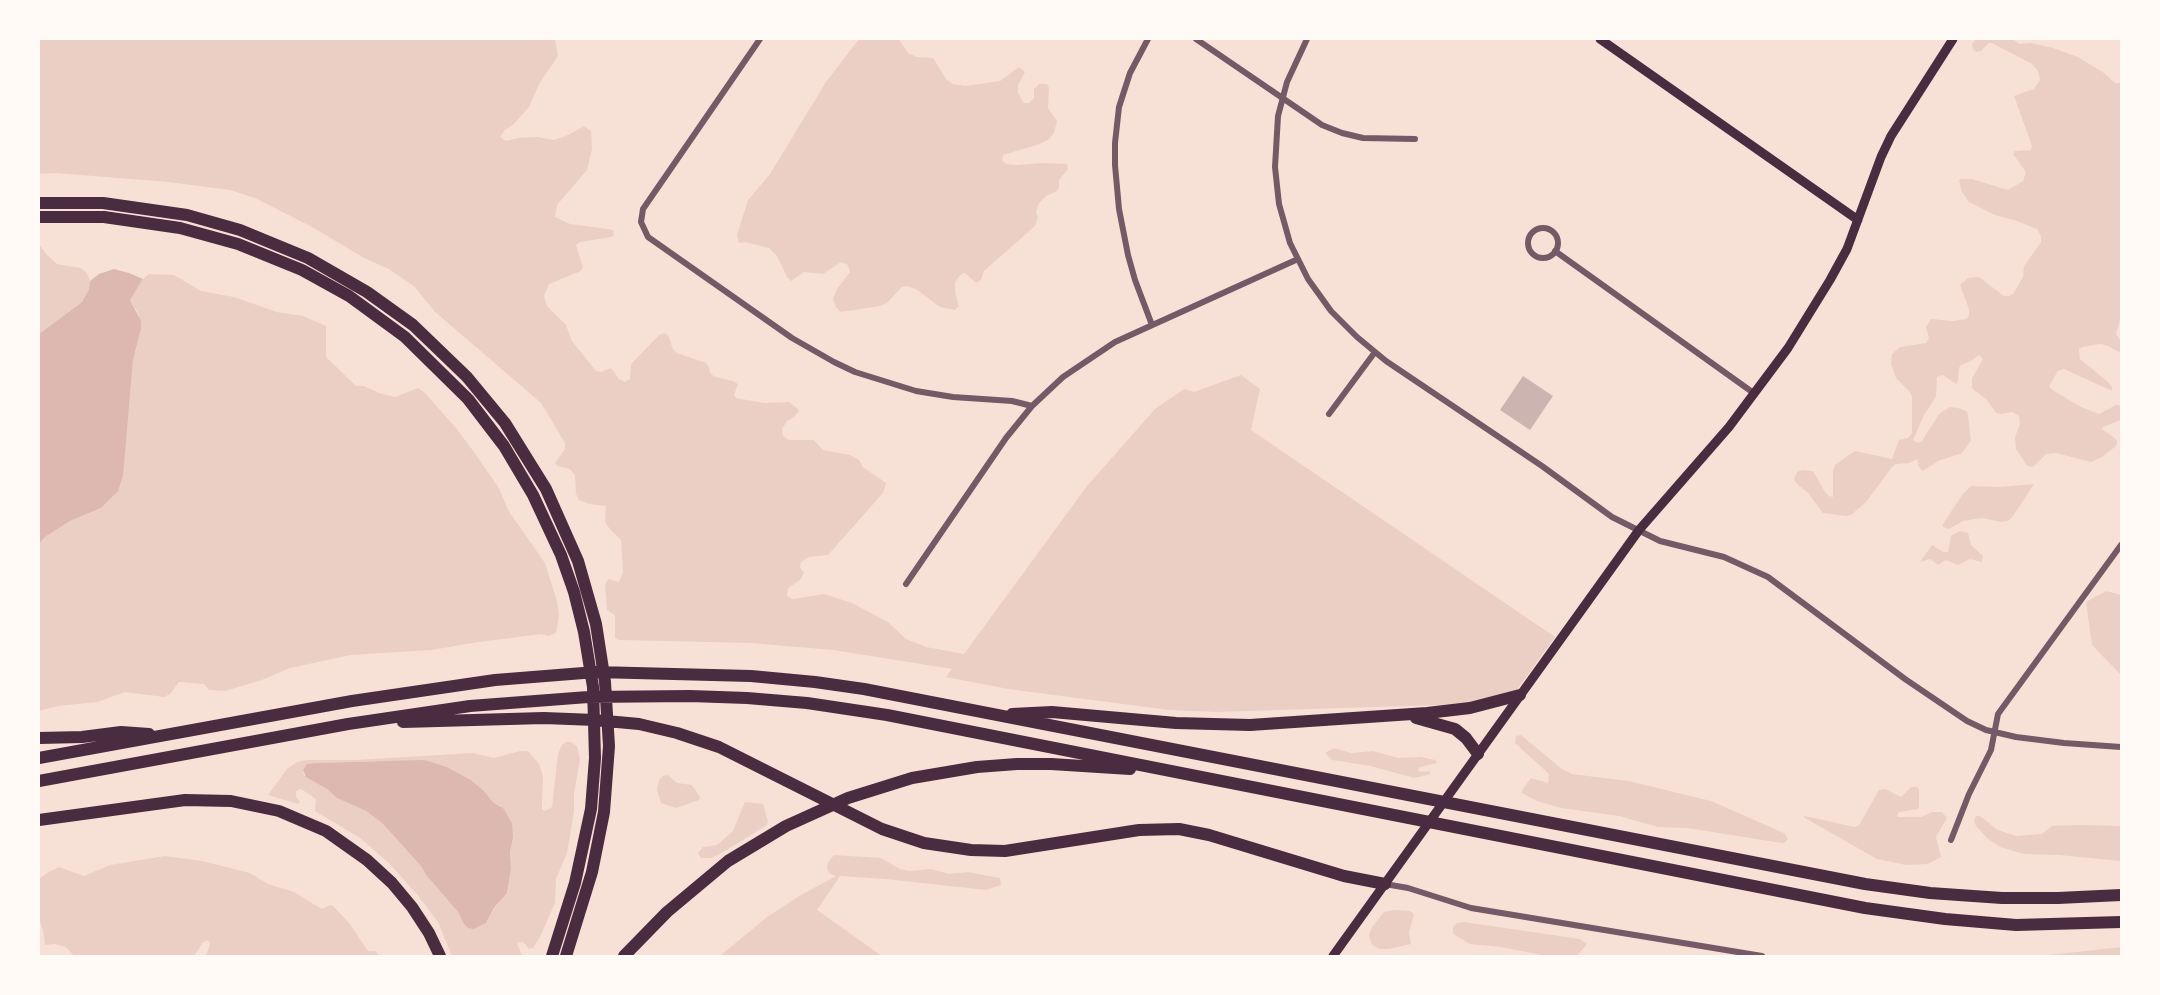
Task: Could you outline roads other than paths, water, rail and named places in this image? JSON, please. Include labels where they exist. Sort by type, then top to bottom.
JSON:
[{"type":"highway","points":[[39,203],[86,202],[134,206],[187,215],[222,224],[308,258],[356,284],[424,335],[461,370],[513,435],[560,517],[578,561],[593,612],[605,682],[609,759],[604,812],[598,847],[582,908],[566,956]]},
{"type":"highway","points":[[39,217],[81,216],[129,219],[180,228],[215,236],[262,252],[302,270],[340,290],[387,322],[425,355],[452,381],[504,446],[525,480],[553,536],[568,573],[580,615],[593,687],[595,758],[591,809],[581,860],[552,956]]},
{"type":"highway","points":[[39,758],[417,690],[524,676],[590,672],[699,674],[795,680],[864,689],[1821,876],[1912,891],[2021,899],[2121,895]]},
{"type":"highway","points":[[1002,716],[1052,712],[1165,723],[1229,725],[1406,716],[1470,708],[1520,695]]},
{"type":"highway","points":[[39,781],[348,724],[460,707],[547,699],[620,696],[747,698],[807,703],[875,713],[1885,912],[1945,920],[2016,925],[2121,922]]},
{"type":"highway","points":[[1406,716],[1452,728],[1466,738],[1478,754]]},
{"type":"highway","points":[[348,724],[544,718],[639,724],[677,733],[719,747],[870,823],[924,843],[962,849],[1005,851],[1139,830],[1179,830],[1209,835],[1356,879],[1385,884]]},
{"type":"highway","points":[[39,738],[82,737],[121,732],[162,735]]},
{"type":"highway","points":[[624,956],[667,912],[722,866],[766,837],[848,798],[912,778],[997,765],[1051,764],[1173,771]]},
{"type":"highway","points":[[39,820],[185,800],[231,801],[279,811],[326,831],[367,860],[392,883],[412,907],[429,933],[440,956]]},
{"type":"main road","points":[[1600,39],[1858,220]]},
{"type":"main road","points":[[1333,956],[1638,531],[1724,434],[1794,340],[1830,280],[1858,220],[1886,147],[1948,41]]},
{"type":"street","points":[[760,39],[643,209],[642,228],[648,237],[656,245],[792,338],[834,362],[878,381],[916,391],[953,397],[1012,401],[1032,406]]},
{"type":"street","points":[[1148,39],[1130,73],[1122,99],[1116,125],[1115,165],[1119,209],[1128,255],[1140,296],[1152,325]]},
{"type":"street","points":[[1196,39],[1312,120],[1342,133],[1374,139],[1415,139]]},
{"type":"street","points":[[1306,39],[1293,66],[1282,99],[1275,141],[1276,184],[1284,224],[1308,279],[1331,311],[1375,352],[1542,466],[1602,510],[1638,531],[1670,545],[1724,556],[1756,571],[1967,722],[1994,732],[2047,742],[2121,747]]},
{"type":"street","points":[[1544,228],[1553,232],[1557,241],[1555,251],[1546,257],[1532,253],[1528,244],[1530,234],[1534,230],[1544,228]]},
{"type":"street","points":[[1555,251],[1755,394]]},
{"type":"street","points":[[906,584],[1006,438],[1032,406],[1063,377],[1114,342],[1298,259]]},
{"type":"street","points":[[1329,414],[1375,352]]},
{"type":"street","points":[[1951,840],[1969,794],[1991,750],[1998,714],[2121,545]]},
{"type":"street","points":[[1385,884],[1407,888],[1471,908],[1762,956]]}]
